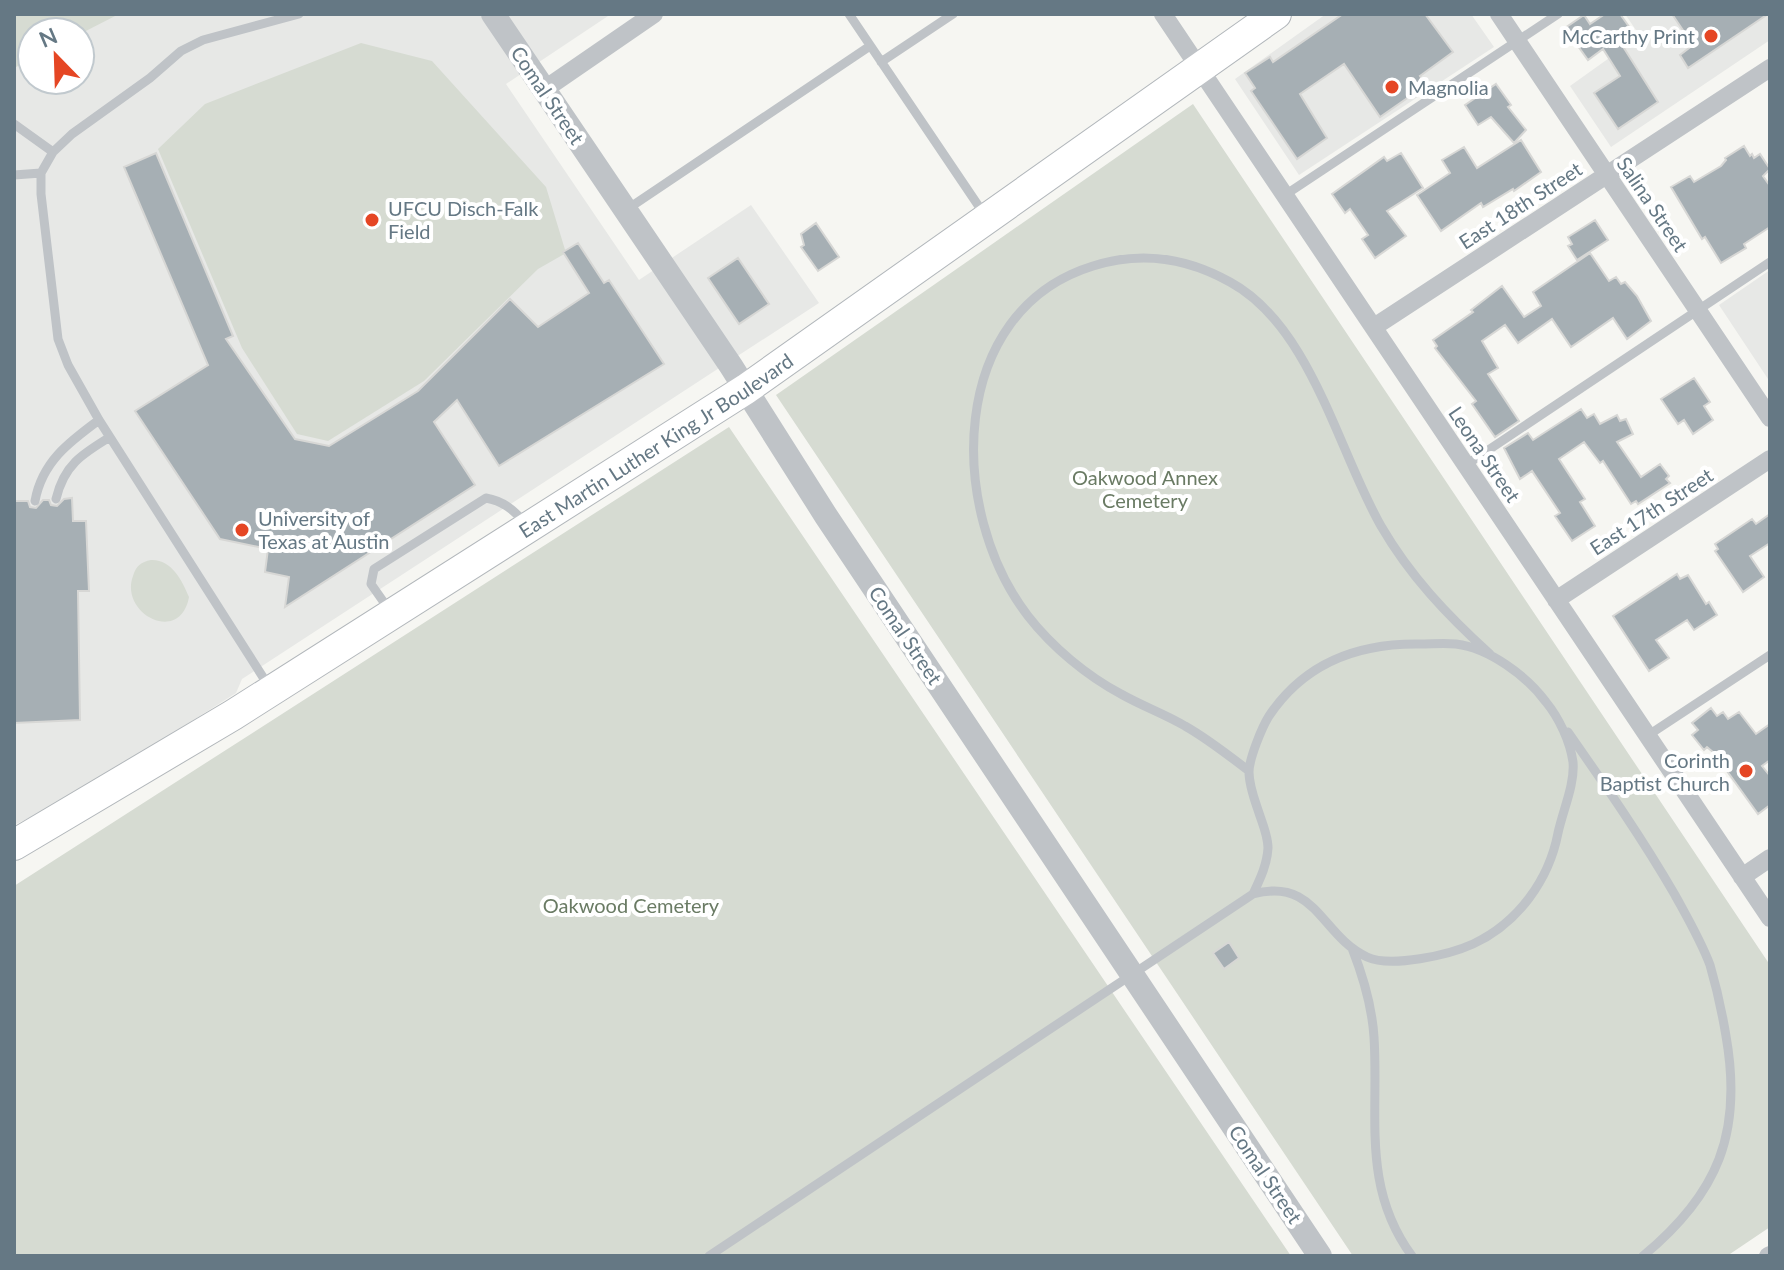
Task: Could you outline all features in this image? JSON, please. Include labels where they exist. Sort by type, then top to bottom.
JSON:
[{"type":"main road","name":"East Martin Luther King Jr Boulevard","points":[[14,845],[272,690],[746,389],[1276,14]]},
{"type":"street","name":"Comal Street","points":[[493,14],[746,389],[826,516],[1320,1256]]},
{"type":"street","points":[[545,89],[654,14]]},
{"type":"street","name":"Leona Street","points":[[1163,14],[1770,918]]},
{"type":"street","name":"Salina Street","points":[[1499,14],[1770,418]]},
{"type":"street","name":"East 18th Street","points":[[1374,327],[1770,68]]},
{"type":"street","name":"East 17th Street","points":[[1556,600],[1770,459]]},
{"type":"street","points":[[1742,877],[1770,858]]},
{"type":"lane","points":[[272,690],[99,420],[68,365],[58,339],[41,173],[53,152],[72,134],[150,78],[181,51],[203,40],[299,14]]},
{"type":"lane","points":[[849,14],[986,217]]},
{"type":"lane","points":[[881,62],[953,14]]},
{"type":"lane","points":[[1285,195],[1558,14]]},
{"type":"lane","points":[[626,210],[870,46]]},
{"type":"lane","points":[[14,124],[53,152]]},
{"type":"lane","points":[[14,175],[41,173]]},
{"type":"lane","points":[[1249,771],[1182,724],[1119,693],[1070,659],[1027,616],[991,548],[974,477],[973,435],[977,400],[1002,339],[1025,306],[1052,283],[1066,276],[1117,258],[1174,260],[1230,282],[1253,297],[1274,318],[1309,371],[1368,500],[1393,546],[1434,600],[1496,660]]},
{"type":"lane","points":[[1466,465],[1770,262]]},
{"type":"lane","points":[[35,501],[53,458],[99,420]]},
{"type":"lane","points":[[56,499],[60,481],[73,462],[110,437]]},
{"type":"lane","points":[[392,614],[371,584],[374,569],[473,506],[486,498],[499,500],[517,512],[529,527]]},
{"type":"lane","points":[[1253,894],[1265,867],[1268,849],[1249,771],[1268,717],[1299,680],[1322,665],[1375,645],[1405,644],[1459,644],[1496,660],[1527,680],[1554,712],[1633,826],[1681,906],[1709,963],[1720,1003],[1732,1076],[1728,1135],[1717,1167],[1687,1216],[1643,1256]]},
{"type":"lane","points":[[1647,736],[1770,655]]},
{"type":"lane","points":[[709,1256],[1253,894],[1274,888],[1292,893],[1313,908],[1352,948],[1370,958],[1421,958],[1448,952],[1493,933],[1538,887],[1555,847],[1573,766],[1570,749],[1554,712]]},
{"type":"lane","points":[[1352,948],[1363,976],[1374,1035],[1373,1140],[1380,1184],[1389,1215],[1412,1256]]},
{"type":"shaded area","name":"University of Texas at Austin","points":[[14,14],[611,14],[506,84],[639,280],[751,205],[819,303],[242,679],[236,693],[69,799],[14,825]]},
{"type":"shaded area","points":[[1326,14],[1471,14],[1494,47],[1299,175],[1235,79]]},
{"type":"shaded area","points":[[1625,14],[1770,14],[1770,40],[1611,147],[1570,86],[1640,36]]},
{"type":"shaded area","points":[[1770,270],[1770,382],[1719,305]]},
{"type":"green space","points":[[14,14],[119,14],[96,26],[96,16],[16,16],[14,68]]},
{"type":"green space","name":"UFCU Disch-Falk Field","points":[[361,43],[432,61],[546,187],[566,253],[538,269],[424,381],[328,441],[297,434],[242,348],[158,149],[205,104]]},
{"type":"green space","name":"Oakwood Annex Cemetery","points":[[1193,104],[1770,965],[1770,1227],[1727,1256],[1353,1256],[776,395]]},
{"type":"green space","name":"Oakwood Cemetery","points":[[729,427],[1291,1256],[14,1256],[14,886]]},
{"type":"green space","points":[[151,560],[170,567],[189,597],[183,612],[174,620],[164,622],[152,619],[135,602],[131,590],[134,573],[139,565]]},
{"type":"building","name":"Magnolia","points":[[1343,14],[1425,14],[1453,52],[1420,76],[1426,85],[1380,117],[1344,64],[1300,94],[1327,138],[1297,159],[1251,91],[1255,88],[1245,73],[1270,57],[1273,62]]},
{"type":"building","points":[[1605,14],[1620,14],[1630,28],[1617,37],[1658,102],[1618,129],[1594,93],[1620,76],[1603,49],[1588,60],[1565,28],[1584,15],[1590,24]]},
{"type":"building","name":"McCarthy Print","points":[[1672,14],[1768,14],[1688,68],[1680,55],[1693,45]]},
{"type":"building","points":[[1496,84],[1511,105],[1508,107],[1526,130],[1514,143],[1491,117],[1478,125],[1465,105]]},
{"type":"building","points":[[1521,140],[1541,172],[1514,191],[1483,207],[1481,203],[1441,231],[1417,195],[1450,173],[1442,160],[1464,147],[1477,168]]},
{"type":"building","points":[[1744,146],[1754,158],[1760,154],[1770,169],[1763,176],[1770,186],[1770,227],[1744,244],[1746,248],[1721,263],[1705,237],[1702,239],[1671,187],[1690,176],[1694,182],[1721,166],[1725,158]]},
{"type":"building","points":[[156,153],[233,336],[226,339],[295,439],[329,446],[418,391],[510,299],[538,327],[589,293],[563,252],[578,243],[604,283],[609,280],[664,364],[499,466],[457,400],[434,422],[475,485],[285,607],[289,577],[265,572],[268,549],[220,539],[135,411],[208,365],[124,167]]},
{"type":"building","points":[[1401,153],[1423,188],[1387,211],[1406,236],[1375,258],[1362,239],[1368,235],[1350,209],[1345,213],[1332,194],[1384,157],[1387,161]]},
{"type":"building","points":[[1595,220],[1608,240],[1577,260],[1568,246],[1572,244],[1568,237]]},
{"type":"building","points":[[816,223],[839,257],[818,271],[801,247],[804,245],[801,234]]},
{"type":"building","points":[[1590,253],[1609,281],[1616,277],[1621,284],[1625,282],[1651,321],[1627,339],[1613,318],[1571,347],[1552,319],[1518,343],[1505,325],[1482,341],[1498,368],[1488,374],[1519,421],[1495,437],[1472,404],[1476,401],[1435,348],[1437,346],[1433,340],[1473,312],[1471,310],[1502,286],[1524,317],[1541,306],[1533,292]]},
{"type":"building","points":[[738,258],[769,304],[739,324],[708,278]]},
{"type":"building","points":[[1694,378],[1710,402],[1704,406],[1713,420],[1693,434],[1684,420],[1678,424],[1661,399]]},
{"type":"building","points":[[1581,409],[1587,418],[1594,414],[1600,424],[1617,415],[1620,421],[1626,419],[1633,434],[1617,442],[1641,477],[1660,464],[1670,483],[1638,504],[1636,501],[1631,504],[1603,461],[1600,463],[1584,442],[1559,459],[1585,499],[1580,502],[1595,526],[1572,541],[1555,516],[1560,513],[1532,471],[1520,479],[1504,448],[1528,433],[1533,440]]},
{"type":"building","points":[[72,498],[73,521],[86,521],[89,591],[78,591],[80,720],[14,723],[14,501],[28,501],[30,507],[36,508],[43,500],[57,506],[64,499]]},
{"type":"building","points":[[1770,514],[1770,543],[1750,556],[1764,577],[1743,592],[1715,551],[1718,549],[1715,544],[1752,519],[1756,524]]},
{"type":"building","points":[[1677,574],[1680,579],[1688,575],[1706,604],[1709,602],[1717,615],[1694,630],[1687,620],[1656,640],[1669,658],[1649,671],[1613,616]]},
{"type":"building","points":[[1711,708],[1717,716],[1723,712],[1728,719],[1739,712],[1756,734],[1770,724],[1770,760],[1762,766],[1770,776],[1770,805],[1758,814],[1714,753],[1707,747],[1704,750],[1692,735],[1698,730],[1692,723]]},
{"type":"building","points":[[1229,942],[1239,958],[1224,969],[1213,953]]},
{"type":"place","name":"McCarthy Print","points":[[1711,36]]},
{"type":"place","name":"Magnolia","points":[[1392,87]]},
{"type":"place","name":"UFCU Disch-Falk Field","points":[[372,220]]},
{"type":"place","name":"University of Texas at Austin","points":[[242,530]]},
{"type":"place","name":"Corinth Baptist Church","points":[[1746,771]]}]
